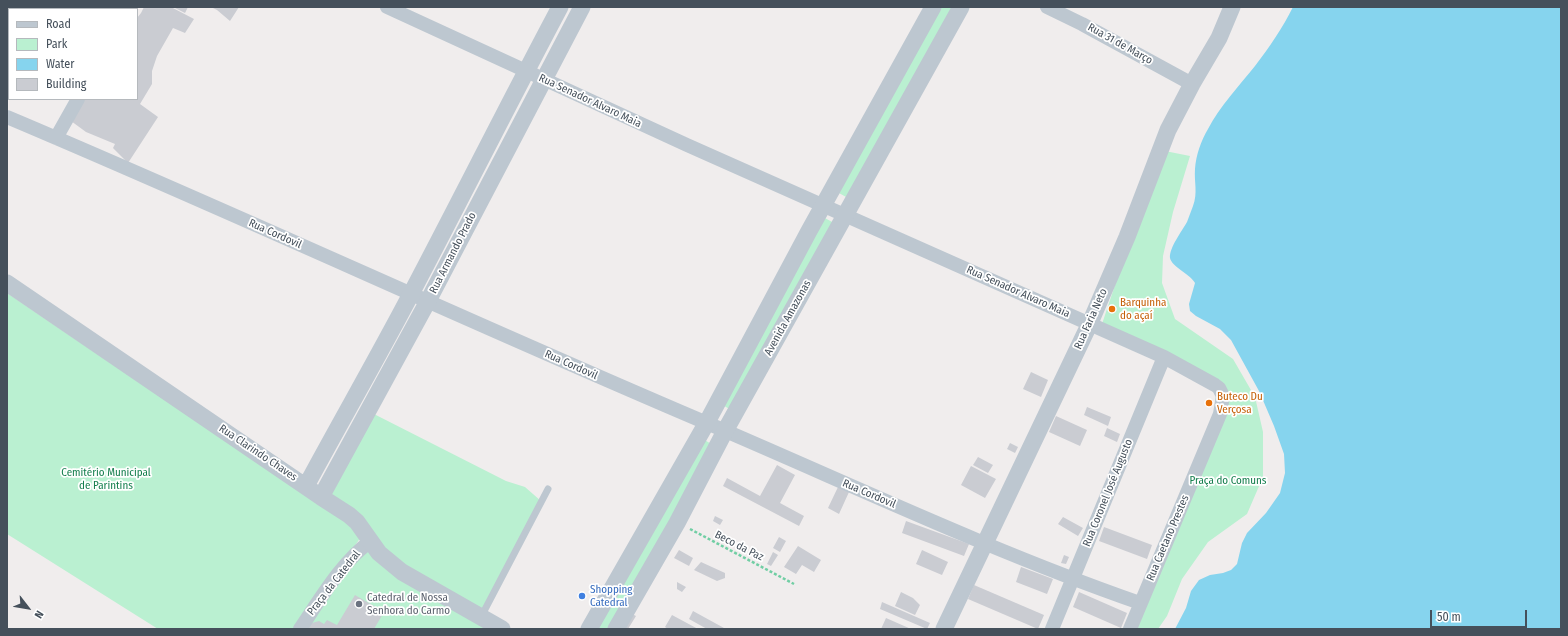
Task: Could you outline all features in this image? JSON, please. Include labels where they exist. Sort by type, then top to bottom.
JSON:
[{"type":"street","name":"Rua Senador Alvaro Maia","points":[[387,7],[793,193],[1164,357],[1217,386],[1222,393],[1222,402]]},
{"type":"street","name":"Rua Armando Prado","points":[[322,497],[428,301],[582,7]]},
{"type":"street","name":"Avenida Amazonas","points":[[589,629],[706,424],[823,206],[933,7]]},
{"type":"street","name":"Avenida Amazonas","points":[[616,629],[677,523],[725,431],[960,7]]},
{"type":"street","name":"Rua 31 de Março","points":[[1047,7],[1082,24],[1192,84]]},
{"type":"street","name":"Rua Faria Neto","points":[[944,629],[1090,323],[1127,237],[1168,130],[1192,84],[1219,38],[1232,7]]},
{"type":"street","name":"Rua Armando Prado","points":[[306,486],[470,182],[556,9]]},
{"type":"street","points":[[56,138],[77,100]]},
{"type":"street","name":"Rua Cordovil","points":[[7,117],[411,293],[706,424],[985,544],[1072,580],[1140,603]]},
{"type":"street","name":"Rua Clarindo Chaves","points":[[7,282],[355,520],[371,540],[381,556],[402,572],[502,629]]},
{"type":"street","name":"Rua Coronel José Augusto","points":[[1052,629],[1164,357]]},
{"type":"street","name":"Rua Caetano Prestes","points":[[1130,629],[1220,414],[1222,402]]},
{"type":"street","name":"Praça da Catedral","points":[[300,629],[343,568],[362,547],[371,540]]},
{"type":"lane","points":[[481,617],[548,489]]},
{"type":"path","name":"Beco da Paz","points":[[677,523],[794,584]]},
{"type":"green space","points":[[938,7],[954,7],[848,198],[837,192]]},
{"type":"green space","name":"Praça do Comuns","points":[[1160,150],[1190,156],[1173,212],[1163,256],[1162,283],[1175,319],[1233,359],[1255,397],[1263,432],[1263,477],[1247,514],[1208,542],[1182,579],[1167,616],[1158,629],[1133,629],[1208,452],[1217,389],[1102,324]]},
{"type":"green space","points":[[823,217],[834,223],[731,410],[721,404]]},
{"type":"green space","name":"Cemitério Municipal de Parintins","points":[[7,293],[363,534],[298,629],[158,629],[7,534]]},
{"type":"green space","points":[[370,412],[506,481],[525,487],[541,501],[481,614],[507,629],[300,629],[372,540],[325,498]]},
{"type":"green space","points":[[703,439],[713,445],[611,629],[597,629]]},
{"type":"water","points":[[1293,7],[1561,7],[1561,629],[1175,629],[1186,608],[1191,591],[1199,580],[1210,575],[1231,570],[1237,564],[1242,543],[1247,533],[1266,513],[1280,493],[1285,473],[1284,454],[1259,391],[1231,340],[1220,329],[1196,316],[1190,311],[1189,304],[1195,283],[1171,261],[1170,254],[1176,240],[1187,222],[1194,201],[1196,192],[1196,159],[1205,134],[1224,104],[1271,45]]},
{"type":"building","points":[[144,7],[171,7],[194,19],[185,33],[173,28],[157,56],[152,71],[152,84],[140,104],[158,117],[128,163],[113,148],[115,144],[86,132],[71,121],[83,100],[138,100],[138,17]]},
{"type":"building","points":[[173,7],[188,7],[185,13]]},
{"type":"building","points":[[211,7],[239,7],[230,21]]},
{"type":"building","points":[[1031,372],[1048,380],[1041,397],[1023,389]]},
{"type":"building","points":[[1087,407],[1111,417],[1108,426],[1084,415]]},
{"type":"building","points":[[1056,416],[1087,430],[1080,446],[1049,432]]},
{"type":"building","points":[[1107,428],[1120,434],[1117,442],[1104,436]]},
{"type":"building","points":[[1010,443],[1018,447],[1015,453],[1007,449]]},
{"type":"building","points":[[978,457],[993,465],[988,473],[973,465]]},
{"type":"building","points":[[777,465],[795,475],[780,503],[804,516],[799,526],[723,486],[727,478],[760,496]]},
{"type":"building","points":[[971,466],[996,479],[985,498],[961,485]]},
{"type":"building","points":[[838,487],[849,492],[839,514],[828,508]]},
{"type":"building","points":[[715,516],[723,520],[720,525],[713,521]]},
{"type":"building","points":[[1063,517],[1083,528],[1078,536],[1058,524]]},
{"type":"building","points":[[906,521],[969,544],[964,556],[902,533]]},
{"type":"building","points":[[1104,527],[1152,545],[1147,559],[1099,541]]},
{"type":"building","points":[[779,537],[786,541],[780,552],[773,548]]},
{"type":"building","points":[[798,546],[821,560],[814,572],[802,565],[796,574],[784,567]]},
{"type":"building","points":[[679,550],[693,558],[689,566],[674,558]]},
{"type":"building","points":[[922,550],[948,562],[942,575],[916,564]]},
{"type":"building","points":[[773,552],[778,555],[771,566],[767,564]]},
{"type":"building","points":[[1064,555],[1069,557],[1066,564],[1061,563]]},
{"type":"building","points":[[701,562],[725,573],[725,578],[717,581],[694,570]]},
{"type":"building","points":[[1021,567],[1053,579],[1047,594],[1016,582]]},
{"type":"building","points":[[677,582],[686,587],[682,592],[677,589]]},
{"type":"building","points":[[974,585],[1044,615],[1038,629],[968,599]]},
{"type":"building","points":[[901,592],[913,598],[920,605],[915,615],[895,606]]},
{"type":"building","points":[[1079,592],[1127,613],[1121,628],[1073,607]]},
{"type":"building","name":"Catedral de Nossa Senhora do Carmo","points":[[355,595],[384,612],[374,629],[308,629],[312,623],[319,621],[324,624],[327,620],[337,625]]},
{"type":"building","points":[[882,602],[930,623],[927,629],[880,609]]},
{"type":"building","points":[[693,611],[724,628],[707,629],[689,619]]},
{"type":"building","points":[[632,614],[636,616],[628,629],[624,629]]},
{"type":"building","points":[[672,615],[698,629],[668,629],[665,627]]},
{"type":"building","points":[[886,618],[911,629],[881,629]]},
{"type":"place","name":"Barquinha do açaí","points":[[1112,309]]},
{"type":"place","name":"Buteco Du Verçosa","points":[[1209,403]]},
{"type":"place","name":"Shopping Catedral","points":[[582,596]]},
{"type":"place","name":"Catedral de Nossa Senhora do Carmo","points":[[359,604]]}]
